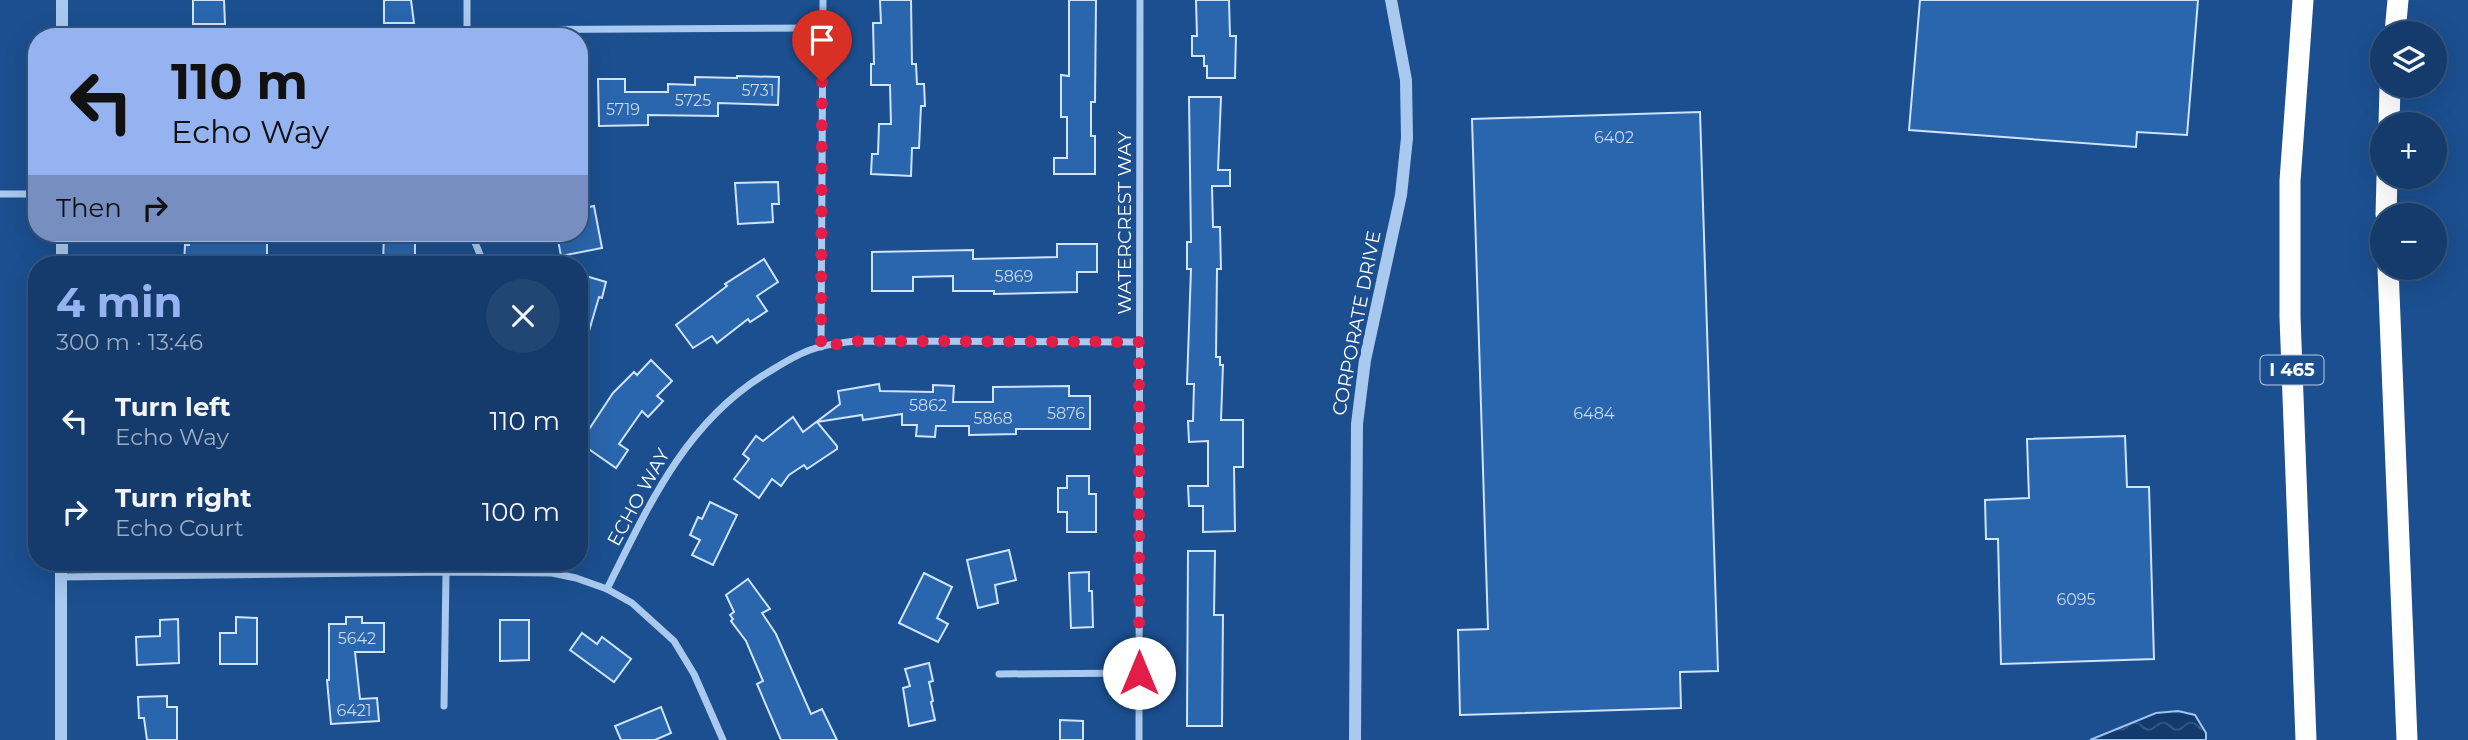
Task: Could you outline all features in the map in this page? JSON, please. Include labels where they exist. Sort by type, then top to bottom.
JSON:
[{"type":"highway","name":"I 465","points":[[2303,0],[2292,136],[2290,304],[2306,740]]},
{"type":"highway","points":[[2396,21],[2399,0]]},
{"type":"highway","points":[[2388,280],[2407,740]]},
{"type":"street","points":[[62,0],[62,28]]},
{"type":"street","points":[[467,0],[467,28]]},
{"type":"street","points":[[821,347],[823,0]]},
{"type":"street","name":"WATERCREST WAY","points":[[1139,740],[1140,0]]},
{"type":"street","name":"CORPORATE DRIVE","points":[[1355,740],[1357,424],[1365,360],[1401,195],[1407,138],[1406,80],[1391,0]]},
{"type":"street","points":[[588,32],[822,29]]},
{"type":"street","points":[[0,194],[28,194]]},
{"type":"street","name":"ECHO WAY","points":[[607,589],[663,480],[690,440],[723,405],[753,381],[789,359],[821,347],[855,341],[1139,342]]},
{"type":"street","points":[[61,571],[61,740]]},
{"type":"street","points":[[444,706],[446,572]]},
{"type":"street","points":[[61,577],[446,572],[552,573],[576,578],[607,589],[632,603],[674,641],[694,674],[723,740]]},
{"type":"street","points":[[999,674],[1139,673]]},
{"type":"water","points":[[2178,711],[2195,715],[2206,733],[2206,740],[2090,740],[2156,713]]},
{"type":"building","points":[[193,0],[224,0],[225,24],[193,24]]},
{"type":"building","points":[[384,0],[411,0],[414,23],[384,23]]},
{"type":"building","points":[[880,0],[911,0],[912,64],[916,64],[917,84],[924,84],[925,106],[921,106],[919,148],[912,148],[911,176],[871,174],[872,154],[878,154],[879,124],[891,124],[890,85],[871,85],[871,64],[874,64],[873,23],[881,23]]},
{"type":"building","points":[[1069,0],[1096,0],[1095,102],[1091,102],[1091,136],[1095,136],[1095,174],[1054,174],[1054,158],[1067,158],[1067,117],[1061,117],[1061,75],[1069,76]]},
{"type":"building","points":[[1196,0],[1229,0],[1230,36],[1236,36],[1235,78],[1207,78],[1204,56],[1192,56],[1192,36],[1197,36]]},
{"type":"building","points":[[1920,0],[2198,0],[2187,135],[2137,132],[2136,147],[1909,130]]},
{"type":"building","points":[[695,77],[779,77],[778,105],[718,103],[718,116],[648,115],[648,125],[599,126],[598,79],[625,79],[625,92],[668,92],[668,84],[695,85]]},
{"type":"building","points":[[1189,97],[1221,97],[1218,170],[1230,170],[1230,186],[1212,186],[1213,227],[1220,227],[1221,269],[1217,269],[1216,357],[1220,357],[1220,365],[1223,365],[1221,420],[1243,420],[1243,467],[1234,467],[1235,531],[1203,532],[1203,506],[1189,506],[1188,486],[1208,486],[1208,441],[1189,442],[1188,421],[1193,421],[1194,384],[1187,384],[1191,269],[1187,269],[1187,242],[1191,242]]},
{"type":"building","points":[[1700,112],[1718,671],[1680,672],[1681,708],[1460,715],[1458,630],[1488,629],[1472,119]]},
{"type":"building","points":[[778,182],[779,204],[772,204],[773,222],[738,224],[735,183]]},
{"type":"building","points":[[594,206],[602,248],[561,256],[558,242],[588,242],[588,207]]},
{"type":"building","points":[[189,242],[267,242],[267,256],[184,256],[185,245],[189,245]]},
{"type":"building","points":[[384,242],[415,242],[415,256],[383,256]]},
{"type":"building","points":[[1057,244],[1097,244],[1097,272],[1077,272],[1077,292],[994,294],[994,291],[953,291],[953,276],[913,277],[913,291],[872,291],[872,252],[973,250],[973,259],[1057,257]]},
{"type":"building","points":[[764,259],[778,282],[757,296],[767,311],[750,322],[748,319],[717,343],[712,336],[693,348],[676,325],[727,286],[725,284]]},
{"type":"building","points":[[588,277],[606,282],[602,298],[599,297],[588,334]]},
{"type":"building","points":[[651,360],[672,381],[657,396],[663,401],[648,417],[642,411],[619,444],[628,450],[616,468],[588,449],[588,431],[613,393],[634,372],[637,375]]},
{"type":"building","points":[[879,384],[880,391],[933,392],[933,385],[954,386],[953,402],[993,402],[993,387],[1069,386],[1069,396],[1090,396],[1090,429],[1016,429],[1016,434],[969,435],[969,426],[936,426],[935,437],[916,436],[917,425],[902,425],[902,414],[863,420],[862,415],[817,422],[837,449],[807,469],[804,465],[789,475],[781,486],[772,479],[759,498],[734,479],[749,459],[743,454],[756,436],[763,441],[793,417],[803,432],[840,404],[838,391]]},
{"type":"building","points":[[2125,436],[2127,487],[2149,487],[2154,659],[2001,664],[1998,539],[1986,539],[1985,500],[2029,498],[2027,439]]},
{"type":"building","points":[[1067,476],[1089,476],[1089,494],[1096,494],[1096,532],[1067,532],[1067,512],[1058,512],[1058,488],[1067,488]]},
{"type":"building","points":[[710,502],[737,515],[713,565],[692,555],[700,540],[690,535],[698,517],[702,519]]},
{"type":"building","points":[[1009,550],[1016,580],[995,585],[998,603],[978,608],[967,560]]},
{"type":"building","points":[[1188,551],[1215,551],[1214,615],[1223,615],[1222,726],[1187,726]]},
{"type":"building","points":[[1089,572],[1093,627],[1071,628],[1069,573]]},
{"type":"building","points":[[924,573],[952,587],[937,618],[948,624],[938,642],[899,623]]},
{"type":"building","points":[[748,579],[770,609],[762,613],[776,634],[811,714],[822,709],[837,740],[781,740],[757,684],[763,681],[746,641],[731,621],[733,619],[730,615],[734,612],[726,595]]},
{"type":"building","points":[[236,617],[257,618],[257,664],[220,664],[220,633],[236,633]]},
{"type":"building","points":[[346,617],[362,617],[362,623],[384,623],[384,652],[355,652],[360,699],[377,698],[379,721],[331,724],[327,680],[329,624],[346,624]]},
{"type":"building","points":[[178,619],[179,663],[137,665],[136,637],[160,636],[160,620]]},
{"type":"building","points":[[500,620],[529,620],[529,660],[500,661]]},
{"type":"building","points":[[582,633],[597,644],[602,637],[631,659],[614,682],[570,650]]},
{"type":"building","points":[[929,663],[935,720],[909,726],[903,688],[910,686],[905,669]]},
{"type":"building","points":[[167,696],[167,707],[177,707],[177,740],[147,740],[144,718],[139,718],[138,697]]},
{"type":"building","points":[[661,707],[671,733],[655,740],[621,740],[615,726]]},
{"type":"building","points":[[1060,720],[1083,721],[1083,740],[1060,740]]},
{"type":"route","points":[[822,82],[821,347],[855,341],[1139,342],[1139,673]]}]
